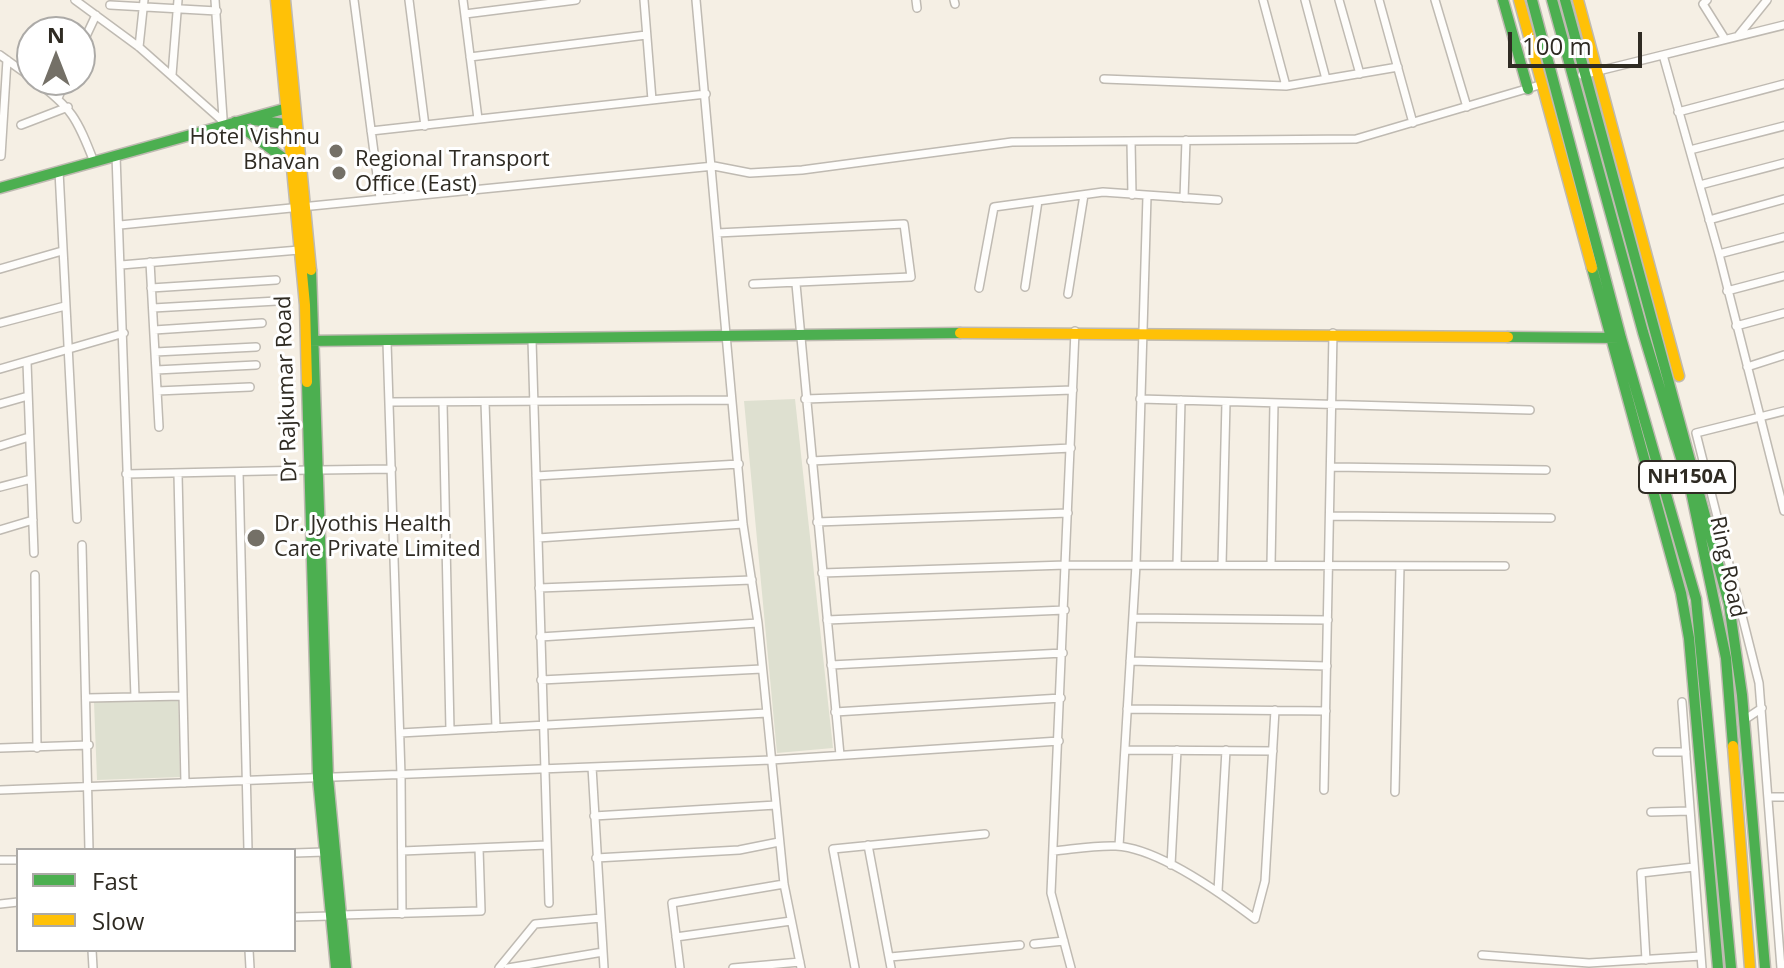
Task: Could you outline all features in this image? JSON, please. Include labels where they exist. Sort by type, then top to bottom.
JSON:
[{"type":"main road","name":"Dr Rajkumar Road","points":[[276,0],[292,125],[311,341],[325,852],[346,968]]},
{"type":"main road","name":"Dr Rajkumar Road","points":[[285,0],[290,107]]},
{"type":"main road","points":[[1503,0],[1528,89]]},
{"type":"main road","points":[[1519,0],[1615,338],[1688,624],[1718,968]]},
{"type":"main road","name":"Ring Road","points":[[1532,0],[1615,338],[1696,599],[1731,968]]},
{"type":"main road","name":"Ring Road","points":[[1552,0],[1691,491],[1726,658],[1750,968]]},
{"type":"main road","points":[[1565,0],[1591,73],[1679,376]]},
{"type":"main road","points":[[1578,0],[1591,73],[1654,337],[1714,539],[1738,648],[1755,897],[1765,968]]},
{"type":"main road","points":[[0,188],[228,121],[252,119],[290,107]]},
{"type":"main road","points":[[252,119],[292,125]]},
{"type":"main road","points":[[228,121],[296,166]]},
{"type":"main road","name":"Dr Rajkumar Road","points":[[300,206],[299,250],[311,341]]},
{"type":"main road","points":[[311,341],[725,338],[1075,331],[1615,338]]},
{"type":"main road","name":"Dr Rajkumar Road","points":[[323,778],[336,916],[336,968]]},
{"type":"street","points":[[75,0],[139,47],[228,121]]},
{"type":"street","points":[[90,0],[91,16]]},
{"type":"street","points":[[172,75],[178,0]]},
{"type":"street","points":[[215,0],[228,121]]},
{"type":"street","points":[[354,0],[380,198]]},
{"type":"street","points":[[409,0],[425,126]]},
{"type":"street","points":[[463,0],[478,119]]},
{"type":"street","points":[[465,14],[576,0]]},
{"type":"street","points":[[644,0],[652,100]]},
{"type":"street","points":[[696,0],[714,166],[725,338],[743,524],[758,623],[784,884],[800,965],[733,968]]},
{"type":"street","points":[[1263,0],[1286,86]]},
{"type":"street","points":[[1305,0],[1326,79]]},
{"type":"street","points":[[1339,0],[1360,74]]},
{"type":"street","points":[[1379,0],[1413,123]]},
{"type":"street","points":[[1435,0],[1467,107]]},
{"type":"street","points":[[1707,0],[1703,4],[1725,39]]},
{"type":"street","points":[[1738,36],[1767,0]]},
{"type":"street","points":[[139,47],[143,4]]},
{"type":"street","points":[[110,5],[143,4],[178,10],[217,11]]},
{"type":"street","points":[[1572,77],[1784,25]]},
{"type":"street","points":[[470,57],[646,35]]},
{"type":"street","points":[[1663,55],[1719,254],[1760,417],[1780,472],[1784,511]]},
{"type":"street","points":[[1,156],[4,58]]},
{"type":"street","points":[[1104,79],[1286,86],[1398,67]]},
{"type":"street","points":[[120,225],[714,166],[750,173],[802,170],[1012,142],[1356,139],[1553,80]]},
{"type":"street","points":[[1678,112],[1784,84]]},
{"type":"street","points":[[371,131],[706,94]]},
{"type":"street","points":[[55,96],[77,120],[94,162]]},
{"type":"street","points":[[21,125],[68,107]]},
{"type":"street","points":[[1690,150],[1784,126]]},
{"type":"street","points":[[1184,198],[1186,140]]},
{"type":"street","points":[[1131,141],[1132,195]]},
{"type":"street","points":[[116,155],[135,697]]},
{"type":"street","points":[[1700,185],[1784,163]]},
{"type":"street","points":[[59,171],[77,519]]},
{"type":"street","points":[[979,288],[994,207],[1084,195],[1218,200]]},
{"type":"street","points":[[1068,294],[1084,195]]},
{"type":"street","points":[[1119,846],[1136,565],[1147,196]]},
{"type":"street","points":[[1709,220],[1784,199]]},
{"type":"street","points":[[1025,287],[1038,201]]},
{"type":"street","points":[[717,233],[904,224],[911,277],[753,284]]},
{"type":"street","points":[[1719,254],[1784,237]]},
{"type":"street","points":[[121,265],[299,250]]},
{"type":"street","points":[[0,269],[62,251]]},
{"type":"street","points":[[150,262],[159,427]]},
{"type":"street","points":[[1727,291],[1784,276]]},
{"type":"street","points":[[151,288],[276,280]]},
{"type":"street","points":[[796,284],[840,755]]},
{"type":"street","points":[[153,308],[277,301]]},
{"type":"street","points":[[0,323],[65,306]]},
{"type":"street","points":[[1736,326],[1784,313]]},
{"type":"street","points":[[154,330],[262,323]]},
{"type":"street","points":[[1071,968],[1051,893],[1075,331]]},
{"type":"street","points":[[1324,790],[1334,332]]},
{"type":"street","points":[[0,369],[124,333]]},
{"type":"street","points":[[532,340],[549,903]]},
{"type":"street","points":[[387,342],[400,733],[402,914]]},
{"type":"street","points":[[155,352],[256,347]]},
{"type":"street","points":[[1747,367],[1784,355]]},
{"type":"street","points":[[27,362],[34,553]]},
{"type":"street","points":[[156,370],[256,365]]},
{"type":"street","points":[[157,391],[250,387]]},
{"type":"street","points":[[805,399],[1073,390]]},
{"type":"street","points":[[0,404],[28,396]]},
{"type":"street","points":[[1140,399],[1530,410]]},
{"type":"street","points":[[390,402],[731,400]]},
{"type":"street","points":[[1177,565],[1181,400]]},
{"type":"street","points":[[485,402],[496,728]]},
{"type":"street","points":[[1222,565],[1226,402]]},
{"type":"street","points":[[443,403],[450,730]]},
{"type":"street","points":[[1271,565],[1274,403]]},
{"type":"street","points":[[1781,968],[1759,683],[1696,433],[1784,411]]},
{"type":"street","points":[[0,446],[29,437]]},
{"type":"street","points":[[811,461],[1071,448]]},
{"type":"street","points":[[536,476],[739,464]]},
{"type":"street","points":[[1331,467],[1546,470]]},
{"type":"street","points":[[126,474],[392,469]]},
{"type":"street","points":[[239,472],[248,848]]},
{"type":"street","points":[[178,474],[185,783]]},
{"type":"street","points":[[0,487],[31,479]]},
{"type":"street","points":[[817,522],[1068,513]]},
{"type":"street","points":[[1330,516],[1551,518]]},
{"type":"street","points":[[0,530],[33,520]]},
{"type":"street","points":[[538,538],[743,524]]},
{"type":"street","points":[[82,545],[89,848]]},
{"type":"street","points":[[822,573],[1066,565],[1505,566]]},
{"type":"street","points":[[1395,792],[1400,566]]},
{"type":"street","points":[[35,575],[37,748]]},
{"type":"street","points":[[539,588],[752,580]]},
{"type":"street","points":[[827,620],[1065,610]]},
{"type":"street","points":[[1133,618],[1328,620]]},
{"type":"street","points":[[540,637],[758,623]]},
{"type":"street","points":[[831,665],[1063,653]]},
{"type":"street","points":[[1130,661],[1327,666]]},
{"type":"street","points":[[541,680],[762,669]]},
{"type":"street","points":[[87,698],[183,696]]},
{"type":"street","points":[[835,712],[1061,698]]},
{"type":"street","points":[[1682,702],[1702,968]]},
{"type":"street","points":[[1744,720],[1762,708]]},
{"type":"street","points":[[1127,709],[1326,711]]},
{"type":"street","points":[[1053,851],[1119,846],[1171,865],[1218,891],[1255,919],[1265,881],[1275,710]]},
{"type":"street","points":[[400,733],[767,713]]},
{"type":"street","points":[[0,790],[771,760],[1059,741]]},
{"type":"street","points":[[0,748],[89,745]]},
{"type":"street","points":[[1125,750],[1273,751]]},
{"type":"street","points":[[1171,865],[1177,750]]},
{"type":"street","points":[[1218,891],[1226,750]]},
{"type":"street","points":[[1657,752],[1686,752]]},
{"type":"street","points":[[592,767],[604,968]]},
{"type":"street","points":[[1770,797],[1784,797]]},
{"type":"street","points":[[594,816],[776,805]]},
{"type":"street","points":[[1651,812],[1690,811]]},
{"type":"street","points":[[855,968],[833,849],[985,834]]},
{"type":"street","points":[[596,858],[739,850],[779,842]]},
{"type":"street","points":[[402,851],[547,845]]},
{"type":"street","points":[[868,845],[891,968]]},
{"type":"street","points":[[296,917],[481,911],[479,848]]},
{"type":"street","points":[[296,853],[325,852]]},
{"type":"street","points":[[1646,960],[1641,873],[1694,867]]},
{"type":"street","points":[[680,968],[672,903],[784,884]]},
{"type":"street","points":[[499,968],[535,924],[601,918]]},
{"type":"street","points":[[676,937],[791,921]]},
{"type":"street","points":[[1034,944],[1064,941]]},
{"type":"street","points":[[890,957],[1020,945]]},
{"type":"street","points":[[508,968],[603,952]]},
{"type":"street","points":[[1482,955],[1589,963],[1701,956]]},
{"type":"green space","points":[[795,399],[833,748],[777,753],[744,401]]},
{"type":"green space","points":[[178,700],[180,777],[97,780],[94,702]]},
{"type":"traffic: fast","points":[[1503,0],[1528,89]]},
{"type":"traffic: fast","points":[[1532,0],[1621,338],[1696,599],[1731,968]]},
{"type":"traffic: fast","points":[[1552,0],[1643,332],[1691,491],[1726,658],[1733,746]]},
{"type":"traffic: fast","points":[[1565,0],[1729,604],[1742,695],[1765,968]]},
{"type":"traffic: fast","points":[[0,188],[291,107]]},
{"type":"traffic: fast","points":[[254,120],[293,125]]},
{"type":"traffic: fast","points":[[235,122],[294,166]]},
{"type":"traffic: fast","points":[[1592,268],[1681,593],[1689,638],[1718,968]]},
{"type":"traffic: fast","points":[[311,270],[328,778],[346,968]]},
{"type":"traffic: fast","points":[[307,341],[960,333]]},
{"type":"traffic: fast","points":[[1508,337],[1621,338]]},
{"type":"traffic: fast","points":[[307,382],[318,778],[336,968]]},
{"type":"traffic: slow","points":[[276,0],[305,305],[307,382]]},
{"type":"traffic: slow","points":[[285,0],[311,270]]},
{"type":"traffic: slow","points":[[1519,0],[1592,268]]},
{"type":"traffic: slow","points":[[1578,0],[1679,376]]},
{"type":"traffic: slow","points":[[960,333],[1508,337]]},
{"type":"traffic: slow","points":[[1733,746],[1750,968]]},
{"type":"place","name":"Hotel Vishnu Bhavan","points":[[336,151]]},
{"type":"place","name":"Regional Transport Office (East)","points":[[339,173]]},
{"type":"place","name":"Dr. Jyothis Health Care Private Limited","points":[[256,538]]}]
